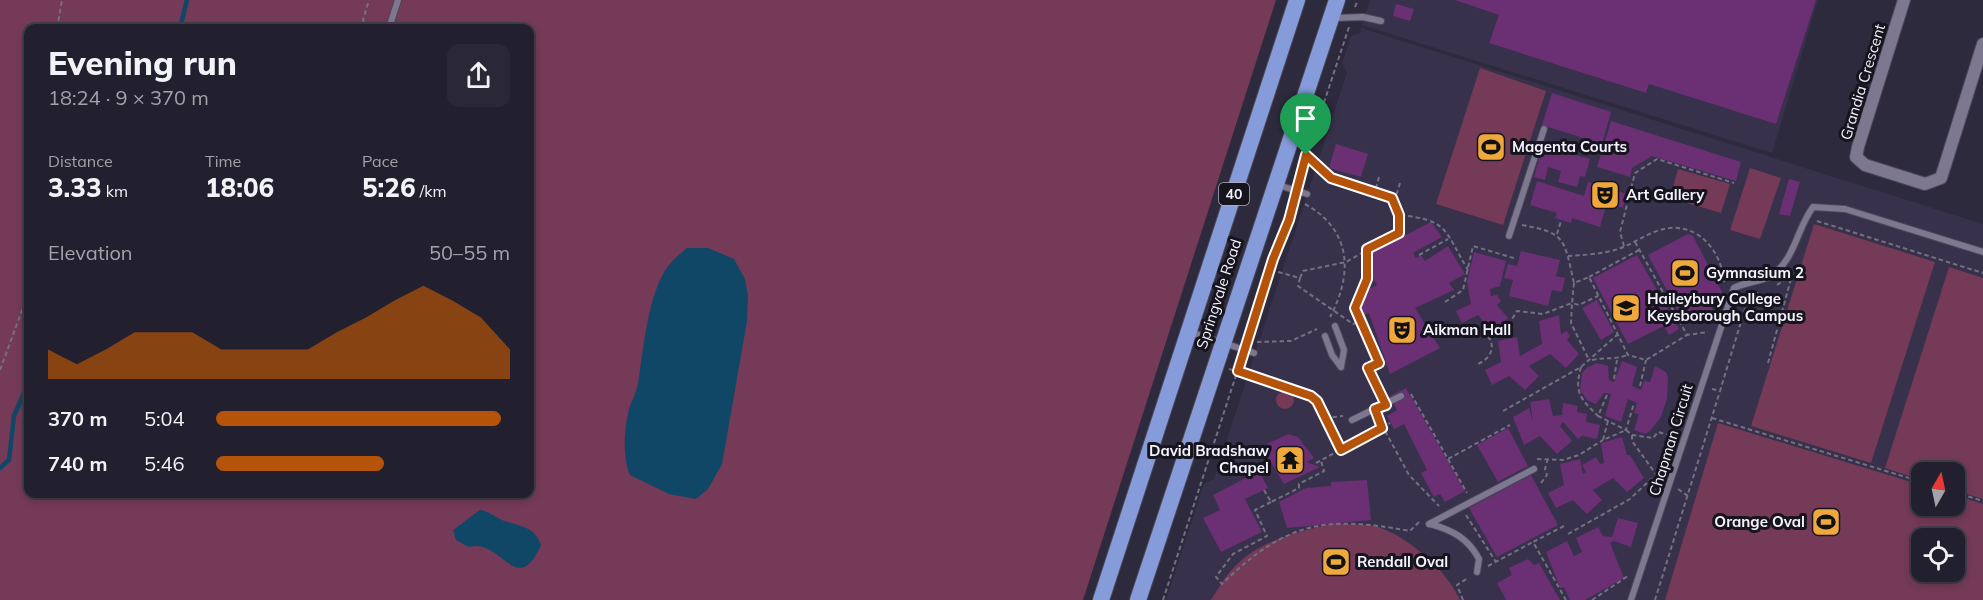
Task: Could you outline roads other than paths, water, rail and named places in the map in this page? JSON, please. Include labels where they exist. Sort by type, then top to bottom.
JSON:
[{"type":"highway","name":"Springvale Road","points":[[1101,600],[1298,0]]},
{"type":"highway","name":"Springvale Road","points":[[1138,600],[1286,147],[1337,0]]},
{"type":"street","name":"Grandia Crescent","points":[[1904,0],[1858,147],[1856,157],[1864,165],[1925,184],[1941,178],[1983,44]]},
{"type":"lane","points":[[390,24],[398,0]]},
{"type":"lane","points":[[1331,18],[1381,21]]},
{"type":"lane","points":[[1509,236],[1544,129]]},
{"type":"lane","points":[[1274,184],[1307,194]]},
{"type":"lane","name":"Chapman Circuit","points":[[1631,600],[1734,288],[1770,276],[1794,249],[1803,221],[1813,207],[1845,209],[1983,252]]},
{"type":"lane","points":[[1325,336],[1332,355],[1341,367],[1344,350],[1335,326]]},
{"type":"lane","points":[[1190,332],[1254,352]]},
{"type":"lane","points":[[1352,420],[1401,396]]},
{"type":"lane","points":[[1477,572],[1479,559],[1463,538],[1454,531],[1429,524],[1534,469]]},
{"type":"water","points":[[687,248],[708,248],[734,259],[745,279],[748,296],[747,321],[722,464],[708,489],[696,499],[669,494],[630,475],[625,450],[626,423],[638,384],[646,329],[653,301],[664,272],[673,260]]},
{"type":"water","points":[[480,510],[535,534],[541,545],[532,560],[524,567],[516,567],[490,550],[480,546],[469,547],[456,540],[453,530]]},
{"type":"waterway","points":[[181,24],[187,0]]},
{"type":"waterway","points":[[0,468],[9,460],[14,416],[24,392]]},
{"type":"place","name":"Magenta Courts","points":[[1491,147]]},
{"type":"place","name":"Art Gallery","points":[[1605,195]]},
{"type":"place","name":"Gymnasium 2","points":[[1685,273]]},
{"type":"place","name":"Haileybury College Keysborough Campus","points":[[1626,308]]},
{"type":"place","name":"Aikman Hall","points":[[1402,330]]},
{"type":"place","name":"David Bradshaw Chapel","points":[[1290,460]]},
{"type":"place","name":"Orange Oval","points":[[1826,522]]},
{"type":"place","name":"Rendall Oval","points":[[1336,562]]}]
